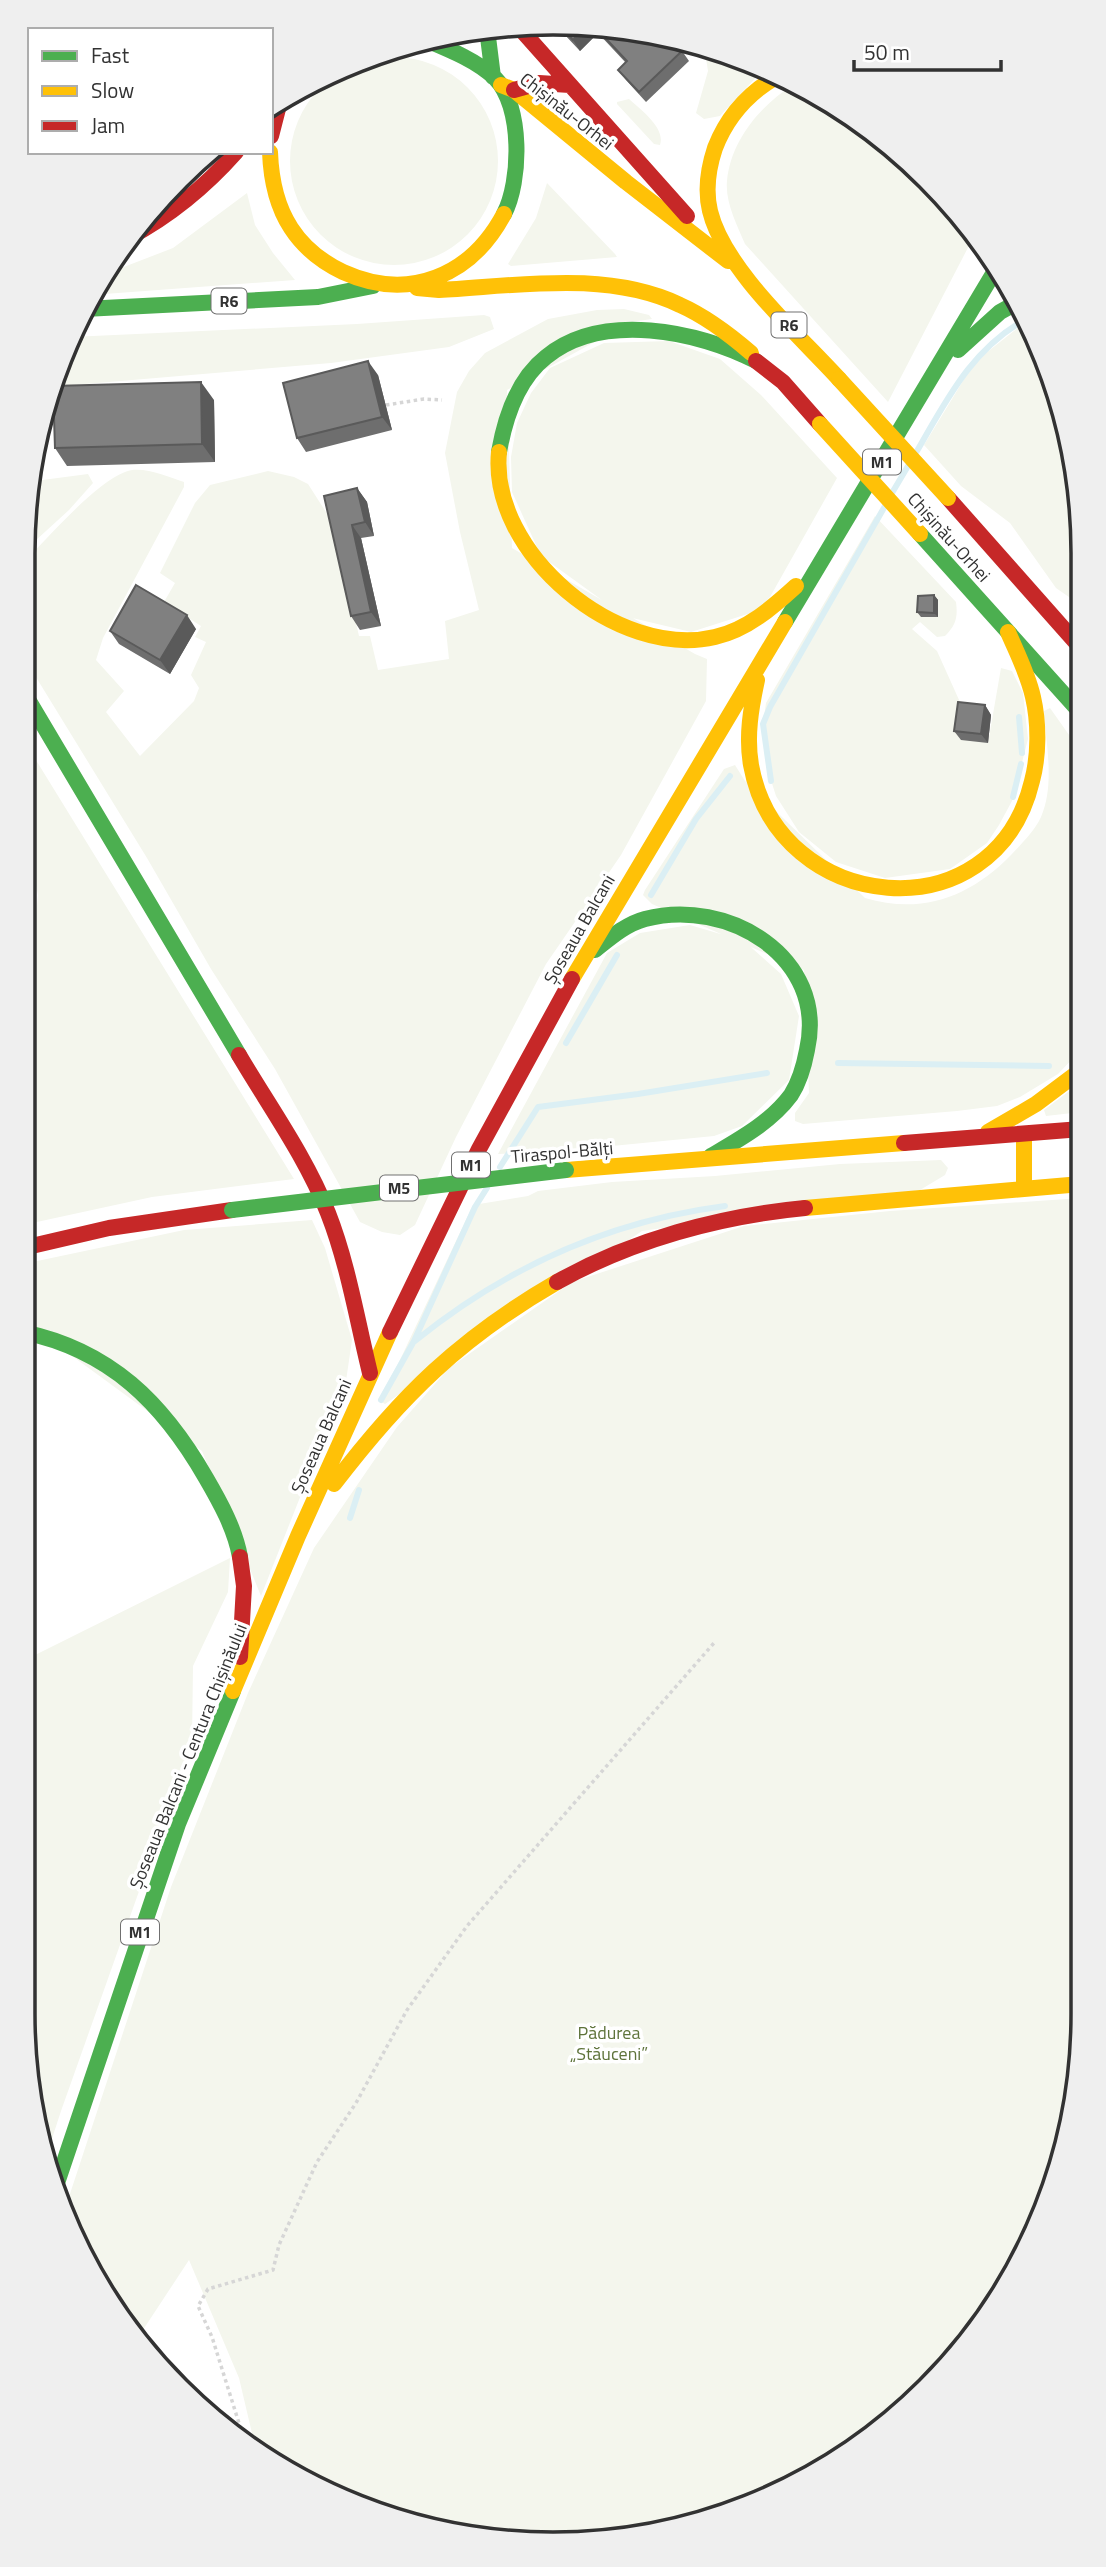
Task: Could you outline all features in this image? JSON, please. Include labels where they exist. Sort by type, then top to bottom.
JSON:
[{"type":"main road","points":[[526,36],[667,191],[712,246]]},
{"type":"main road","points":[[490,39],[503,84],[570,85]]},
{"type":"main road","name":"Chișinău-Orhei","points":[[444,47],[503,84],[626,182],[712,246],[739,271],[948,498],[1071,637]]},
{"type":"main road","points":[[739,271],[713,225],[707,202],[708,167],[713,150],[733,114],[769,82]]},
{"type":"main road","name":"R6","points":[[96,308],[318,297],[374,286],[403,287],[438,278],[457,267],[486,243],[506,216],[513,201],[518,159],[516,134],[503,84]]},
{"type":"main road","points":[[154,223],[193,196],[234,154]]},
{"type":"main road","name":"R6","points":[[270,154],[274,192],[291,229],[319,259],[337,271],[374,286]]},
{"type":"main road","points":[[961,328],[973,277]]},
{"type":"main road","name":"M1","points":[[939,366],[991,277]]},
{"type":"main road","name":"Chișinău-Orhei","points":[[403,287],[439,290],[594,283],[640,290],[686,307],[709,320],[770,370],[1071,702]]},
{"type":"main road","points":[[939,366],[1009,307]]},
{"type":"main road","points":[[770,370],[717,345],[665,331],[618,330],[578,340],[559,349],[537,365],[530,372],[513,403],[503,430],[499,457],[500,489],[512,524],[527,551],[547,574],[601,615],[640,632],[688,640],[727,636],[763,615],[824,559]]},
{"type":"main road","name":"Șoseaua Balcani","points":[[298,1536],[370,1373],[479,1149],[582,961],[939,366]]},
{"type":"main road","points":[[1042,604],[1071,615]]},
{"type":"main road","points":[[761,661],[750,711],[750,753],[759,792],[782,832],[796,849],[822,869],[844,880],[890,891],[910,890],[937,884],[974,867],[1008,836],[1027,798],[1032,784],[1037,747],[1035,702],[1008,632]]},
{"type":"main road","points":[[35,711],[299,1156],[327,1211],[341,1252],[370,1373]]},
{"type":"main road","points":[[582,961],[633,923],[658,915],[687,913],[728,920],[742,926],[769,944],[789,965],[805,995],[812,1020],[811,1043],[797,1084],[780,1108],[767,1119],[704,1159]]},
{"type":"main road","points":[[978,1138],[1060,1089],[1071,1079]]},
{"type":"main road","name":"M5","points":[[1024,1134],[1071,1130]]},
{"type":"main road","points":[[1024,1134],[1024,1186]]},
{"type":"main road","name":"Tiraspol-Bălți","points":[[35,1245],[109,1228],[232,1210],[566,1170],[1024,1134]]},
{"type":"main road","points":[[298,1536],[389,1411],[463,1342],[526,1298],[594,1262],[648,1241],[754,1214],[1024,1186],[1071,1184]]},
{"type":"main road","points":[[35,1335],[69,1344],[121,1374],[148,1397],[218,1496],[235,1536],[244,1576],[239,1678]]},
{"type":"main road","name":"Șoseaua Balcani - Centura Chișinăului","points":[[60,2174],[178,1824],[298,1536]]},
{"type":"path","points":[[386,405],[424,399],[442,400]]},
{"type":"path","points":[[240,2426],[212,2337],[198,2306],[208,2289],[273,2270],[279,2245],[317,2162],[356,2103],[407,2010],[467,1926],[713,1643]]},
{"type":"green space","points":[[402,58],[434,65],[467,88],[490,121],[496,141],[496,181],[490,201],[480,219],[452,247],[434,257],[414,263],[374,263],[354,257],[336,247],[308,219],[298,201],[292,181],[292,141],[298,121],[318,91],[355,74]]},
{"type":"green space","points":[[706,58],[757,77],[720,116],[704,119],[696,113],[708,71]]},
{"type":"green space","points":[[786,90],[812,104],[868,142],[919,187],[969,245],[888,402],[745,244],[735,221],[727,189],[734,152],[749,125]]},
{"type":"green space","points":[[629,99],[656,126],[661,139],[660,145],[654,144],[617,104]]},
{"type":"green space","points":[[547,183],[617,257],[511,266],[508,264],[536,218]]},
{"type":"green space","points":[[247,193],[255,225],[295,280],[104,294],[120,269],[173,248]]},
{"type":"green space","points":[[624,309],[649,315],[652,319],[631,322],[507,390],[512,548],[707,659],[706,701],[621,855],[546,964],[456,1137],[415,1225],[400,1235],[382,1232],[360,1222],[275,1069],[211,969],[147,858],[35,676],[35,551],[86,499],[125,472],[147,471],[184,482],[184,487],[103,638],[96,660],[124,691],[106,712],[140,756],[194,701],[199,688],[191,675],[206,642],[195,637],[201,626],[164,602],[175,583],[160,573],[195,503],[210,485],[268,471],[294,477],[308,484],[333,523],[359,636],[370,636],[378,670],[449,659],[445,621],[479,610],[445,453],[457,392],[469,371],[485,353],[548,319],[597,310]]},
{"type":"green space","points":[[484,315],[490,317],[494,329],[449,347],[331,363],[62,386],[82,336],[357,324]]},
{"type":"green space","points":[[1019,327],[1044,386],[1067,485],[1071,598],[1056,588],[1010,523],[961,486],[924,445],[966,376],[981,357]]},
{"type":"green space","points":[[669,341],[720,359],[761,395],[837,478],[770,597],[757,611],[691,632],[624,616],[541,556],[512,492],[511,457],[517,423],[531,393],[550,368],[604,343]]},
{"type":"green space","points":[[88,474],[93,483],[35,541],[36,519],[40,480]]},
{"type":"green space","points":[[875,516],[956,602],[955,621],[945,636],[937,637],[920,622],[912,629],[937,651],[964,711],[988,743],[1001,668],[1012,671],[1023,693],[1028,739],[1012,801],[987,843],[950,869],[885,878],[836,862],[799,832],[776,796],[769,774],[763,724],[766,703]]},
{"type":"green space","points":[[1050,708],[1071,738],[1071,1060],[1058,1074],[1020,1097],[997,1106],[803,1124],[795,1121],[795,1113],[809,1093],[804,970],[652,904],[643,895],[645,890],[724,769],[735,765],[745,781],[865,898],[886,903],[925,903],[962,892],[995,870],[1011,855],[1041,817],[1049,778],[1044,711]]},
{"type":"green space","points":[[35,758],[294,1179],[152,1197],[35,1222],[35,927],[38,895],[35,880]]},
{"type":"green space","points":[[690,925],[744,941],[781,974],[799,1016],[789,1080],[742,1126],[714,1136],[551,1152],[498,1154],[607,953],[640,933]]},
{"type":"green space","points":[[1071,1090],[1071,1113],[1046,1116],[1044,1110]]},
{"type":"green space","points":[[941,1160],[948,1168],[945,1175],[920,1190],[642,1231],[385,1404],[378,1400],[399,1362],[473,1205],[528,1196],[538,1191],[612,1182],[715,1176],[840,1164]]},
{"type":"green space","name":"Pădurea „Stăuceni”","points":[[1071,1199],[1070,2048],[1061,2115],[1044,2181],[1032,2212],[1002,2273],[984,2302],[942,2356],[919,2380],[895,2403],[841,2445],[782,2479],[751,2493],[720,2505],[654,2522],[621,2528],[553,2532],[485,2528],[452,2522],[386,2505],[355,2493],[294,2463],[253,2436],[239,2378],[189,2260],[143,2330],[104,2273],[69,2198],[171,1887],[248,1693],[314,1548],[397,1427],[449,1368],[572,1282],[744,1226],[890,1211]]},
{"type":"green space","points":[[312,1220],[325,1248],[352,1340],[346,1381],[261,1596],[202,1451],[35,1329],[35,1261],[184,1230]]},
{"type":"green space","points":[[230,1558],[228,1592],[193,1666],[192,1742],[51,2141],[39,2082],[36,2048],[35,1655]]},
{"type":"building","points":[[605,38],[681,52],[639,92],[618,70],[627,61]]},
{"type":"building","points":[[368,361],[382,417],[297,438],[283,383]]},
{"type":"building","points":[[201,382],[202,444],[55,448],[54,416],[62,386]]},
{"type":"building","points":[[357,488],[365,522],[352,525],[371,612],[351,616],[324,496]]},
{"type":"building","points":[[136,585],[187,615],[160,660],[110,631]]},
{"type":"building","points":[[934,595],[934,613],[917,612],[918,596]]},
{"type":"building","points":[[958,702],[985,705],[981,734],[954,731]]},
{"type":"waterway","points":[[917,451],[963,376],[992,344],[1018,324]]},
{"type":"waterway","points":[[892,493],[908,466]]},
{"type":"waterway","points":[[771,781],[763,724],[770,707],[885,506]]},
{"type":"waterway","points":[[1019,717],[1022,753]]},
{"type":"waterway","points":[[1013,797],[1021,764]]},
{"type":"waterway","points":[[651,895],[696,819],[730,776]]},
{"type":"waterway","points":[[566,1043],[617,955]]},
{"type":"waterway","points":[[838,1063],[1049,1066]]},
{"type":"waterway","points":[[500,1167],[538,1107],[767,1073]]},
{"type":"waterway","points":[[381,1400],[414,1341],[475,1207],[487,1188]]},
{"type":"waterway","points":[[415,1341],[485,1291],[561,1252],[641,1223],[725,1206]]},
{"type":"waterway","points":[[350,1518],[359,1490]]},
{"type":"traffic: fast","points":[[488,39],[493,77]]},
{"type":"traffic: fast","points":[[442,47],[479,66],[495,78],[511,107],[515,125],[516,164],[510,200],[504,214]]},
{"type":"traffic: fast","points":[[785,622],[991,277]]},
{"type":"traffic: fast","points":[[96,308],[318,297],[373,286]]},
{"type":"traffic: fast","points":[[958,350],[1009,307]]},
{"type":"traffic: fast","points":[[499,452],[514,400],[536,366],[569,343],[594,334],[622,330],[679,334],[733,350],[756,361]]},
{"type":"traffic: fast","points":[[920,534],[1071,702]]},
{"type":"traffic: fast","points":[[35,711],[239,1055]]},
{"type":"traffic: fast","points":[[595,950],[612,936],[638,921],[676,914],[708,917],[738,926],[765,941],[787,962],[802,987],[809,1017],[807,1050],[794,1090],[765,1122],[711,1156]]},
{"type":"traffic: fast","points":[[232,1210],[566,1170]]},
{"type":"traffic: fast","points":[[35,1335],[54,1340],[108,1366],[152,1404],[172,1426],[222,1506],[240,1557]]},
{"type":"traffic: fast","points":[[60,2174],[178,1824],[233,1691]]},
{"type":"traffic: slow","points":[[769,82],[739,107],[720,137],[709,172],[710,211],[730,256],[746,278],[839,379]]},
{"type":"traffic: slow","points":[[501,85],[514,90],[728,261]]},
{"type":"traffic: slow","points":[[270,154],[278,201],[296,235],[328,264],[368,281],[414,283],[436,278],[456,268],[474,253],[490,236],[504,214]]},
{"type":"traffic: slow","points":[[417,288],[439,290],[561,283],[623,287],[652,294],[690,310],[717,326],[751,353]]},
{"type":"traffic: slow","points":[[839,379],[948,498]]},
{"type":"traffic: slow","points":[[820,424],[920,534]]},
{"type":"traffic: slow","points":[[499,452],[501,490],[515,527],[537,561],[567,591],[601,615],[639,632],[677,640],[715,637],[749,623],[769,610],[796,586]]},
{"type":"traffic: slow","points":[[572,979],[785,622]]},
{"type":"traffic: slow","points":[[757,680],[749,733],[751,765],[769,815],[801,853],[842,877],[888,888],[934,884],[976,865],[1010,831],[1032,781],[1037,750],[1035,707],[1028,680],[1008,632]]},
{"type":"traffic: slow","points":[[988,1132],[1036,1104],[1071,1078]]},
{"type":"traffic: slow","points":[[1024,1134],[1024,1187]]},
{"type":"traffic: slow","points":[[566,1170],[904,1143]]},
{"type":"traffic: slow","points":[[805,1208],[1071,1185]]},
{"type":"traffic: slow","points":[[334,1484],[383,1423],[434,1371],[491,1325],[557,1282]]},
{"type":"traffic: slow","points":[[233,1691],[298,1536],[390,1332]]},
{"type":"traffic: jam","points":[[526,36],[687,216]]},
{"type":"traffic: jam","points":[[514,90],[539,83],[570,85]]},
{"type":"traffic: jam","points":[[273,128],[276,115]]},
{"type":"traffic: jam","points":[[155,222],[187,199],[234,154]]},
{"type":"traffic: jam","points":[[756,361],[783,382],[820,424]]},
{"type":"traffic: jam","points":[[948,498],[1071,637]]},
{"type":"traffic: jam","points":[[390,1332],[479,1149],[572,979]]},
{"type":"traffic: jam","points":[[239,1055],[298,1152],[328,1213],[347,1272],[370,1373]]},
{"type":"traffic: jam","points":[[904,1143],[1071,1130]]},
{"type":"traffic: jam","points":[[557,1282],[615,1254],[677,1232],[741,1217],[805,1208]]},
{"type":"traffic: jam","points":[[35,1245],[109,1228],[232,1210]]},
{"type":"traffic: jam","points":[[240,1557],[244,1586],[240,1657]]}]
